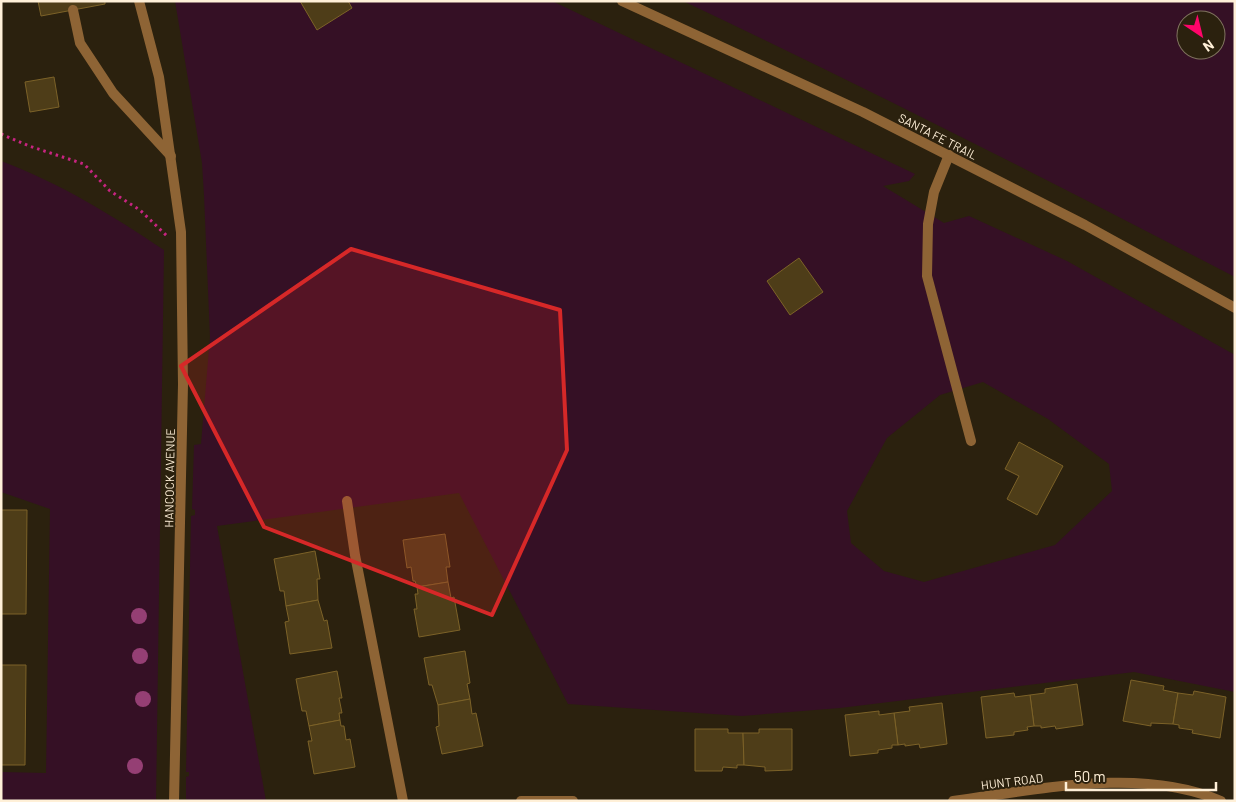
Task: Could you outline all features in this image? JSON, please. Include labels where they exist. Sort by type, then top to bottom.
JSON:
[{"type":"street","name":"HANCOCK AVENUE","points":[[139,1],[159,77],[182,251],[183,384],[174,801]]},
{"type":"street","name":"SANTA FE TRAIL","points":[[622,1],[863,112],[1085,225],[1235,308]]},
{"type":"street","points":[[73,10],[80,43],[113,93],[170,156]]},
{"type":"street","points":[[949,156],[932,200],[928,224],[927,276],[970,441]]},
{"type":"street","points":[[347,501],[357,564],[403,801]]},
{"type":"street","name":"HUNT ROAD","points":[[953,801],[1083,784],[1156,784],[1208,795],[1221,801]]},
{"type":"street","points":[[521,801],[572,801]]},
{"type":"path","points":[[1,134],[29,146],[84,164],[110,191],[140,210],[182,251]]},
{"type":"highlighted area","points":[[351,249],[560,310],[567,450],[492,615],[264,527],[181,366]]},
{"type":"shaded area","points":[[175,1],[552,1],[915,174],[909,181],[883,186],[944,223],[969,216],[1067,261],[1235,355],[1235,692],[1134,672],[840,708],[742,716],[568,704],[459,493],[217,526],[266,801],[192,801],[186,799],[186,777],[189,776],[189,772],[186,772],[191,516],[195,515],[195,510],[192,509],[194,445],[201,444],[210,337],[202,163]],"holes":[[[983,382],[1048,419],[1109,464],[1112,491],[1055,545],[924,582],[884,571],[851,543],[847,511],[887,438],[940,395]]]},
{"type":"shaded area","points":[[683,1],[1235,1],[1235,277],[960,136]]},
{"type":"shaded area","points":[[1,161],[44,179],[86,201],[164,250],[156,801],[1,801],[1,772],[46,773],[50,509],[1,492]]},
{"type":"building","points":[[38,1],[105,1],[105,4],[41,16]]},
{"type":"building","points":[[300,1],[348,1],[352,8],[317,30]]},
{"type":"building","points":[[54,77],[59,107],[30,112],[25,82]]},
{"type":"building","points":[[799,258],[823,292],[790,315],[767,281]]},
{"type":"building","points":[[1019,442],[1063,466],[1037,515],[1007,499],[1019,476],[1005,469]]},
{"type":"building","points":[[1,510],[27,510],[26,614],[1,614]]},
{"type":"building","points":[[445,534],[450,567],[446,567],[448,582],[417,587],[415,581],[413,581],[411,567],[407,568],[403,540]]},
{"type":"building","points":[[315,551],[320,579],[317,579],[318,600],[286,606],[284,591],[280,591],[274,559]]},
{"type":"building","points":[[448,582],[451,598],[454,597],[460,630],[419,637],[414,609],[417,609],[415,594],[418,594],[417,587]]},
{"type":"building","points":[[318,600],[324,621],[327,620],[332,648],[290,654],[285,622],[289,621],[286,606]]},
{"type":"building","points":[[465,651],[470,683],[467,684],[470,699],[438,705],[432,685],[429,685],[424,658]]},
{"type":"building","points":[[1,665],[26,665],[25,765],[1,765]]},
{"type":"building","points":[[337,671],[342,698],[339,698],[342,713],[339,713],[340,720],[309,726],[306,711],[302,711],[296,679]]},
{"type":"building","points":[[1131,680],[1164,686],[1163,690],[1178,693],[1173,724],[1151,723],[1151,726],[1123,721]]},
{"type":"building","points":[[1077,684],[1083,725],[1056,729],[1055,726],[1041,728],[1041,726],[1034,726],[1030,695],[1045,693],[1045,689]]},
{"type":"building","points":[[1194,691],[1226,697],[1220,738],[1192,733],[1193,730],[1179,728],[1179,725],[1173,724],[1178,693],[1193,695]]},
{"type":"building","points":[[1014,693],[1015,697],[1030,695],[1034,726],[1027,727],[1028,730],[1014,732],[1014,735],[986,738],[981,697]]},
{"type":"building","points":[[470,699],[472,714],[476,713],[483,746],[442,754],[436,727],[439,726],[438,705]]},
{"type":"building","points":[[942,703],[947,744],[920,748],[919,744],[898,745],[894,713],[910,711],[909,707]]},
{"type":"building","points":[[879,711],[879,715],[894,713],[898,745],[878,750],[878,753],[850,756],[845,715]]},
{"type":"building","points":[[340,720],[341,726],[344,726],[346,740],[350,739],[355,767],[314,774],[308,741],[312,741],[309,726]]},
{"type":"building","points":[[695,729],[728,729],[728,733],[743,733],[744,765],[737,765],[737,768],[723,767],[722,771],[695,771]]},
{"type":"building","points":[[759,729],[792,729],[792,770],[765,771],[765,767],[744,765],[743,733],[759,733]]}]
